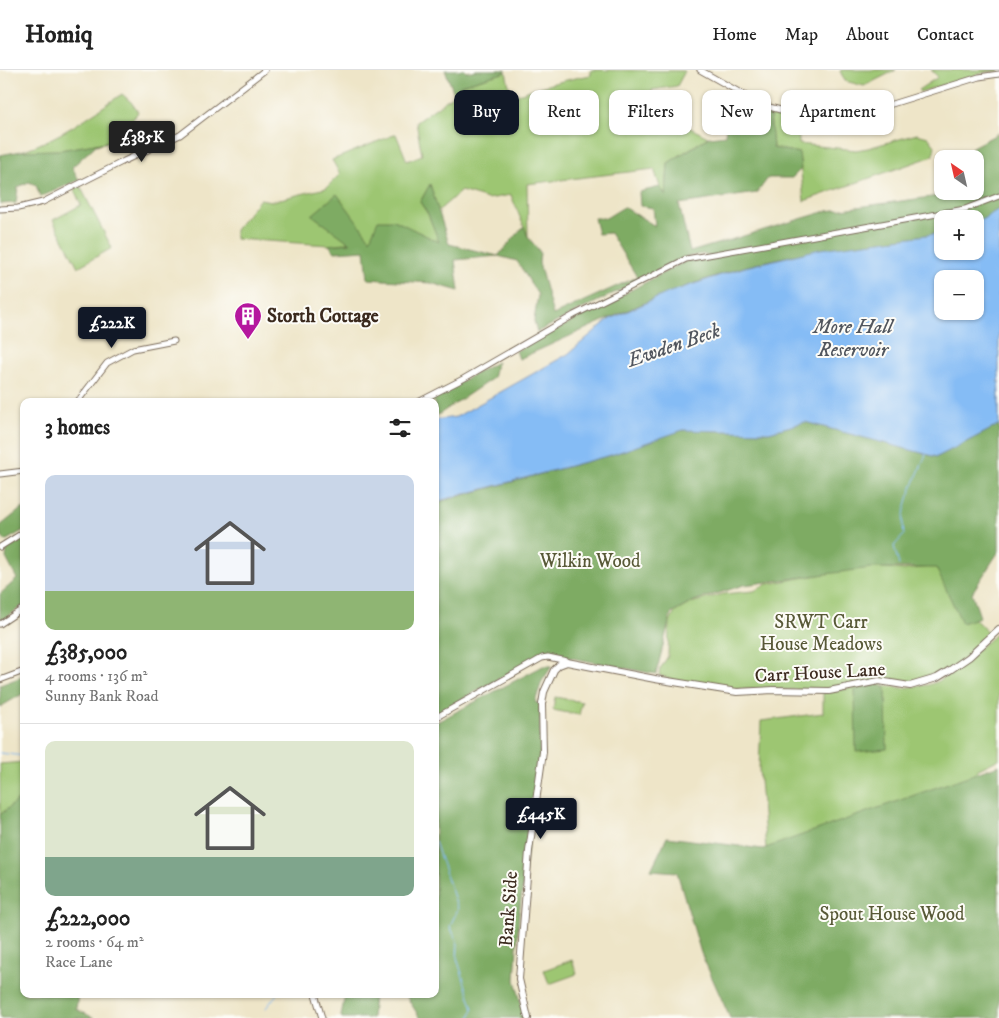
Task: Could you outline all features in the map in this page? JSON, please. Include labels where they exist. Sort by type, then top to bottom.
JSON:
[{"type":"street","points":[[0,209],[18,208],[43,202],[180,135],[265,70]]},
{"type":"street","points":[[700,70],[762,105],[799,115],[866,112],[979,77],[999,74]]},
{"type":"street","points":[[426,398],[463,379],[574,315],[686,259],[965,209],[999,196]]},
{"type":"street","points":[[80,398],[107,363],[133,349],[174,341]]},
{"type":"street","points":[[0,474],[20,472]]},
{"type":"street","points":[[0,547],[20,534]]},
{"type":"street","points":[[0,624],[20,611]]},
{"type":"street","name":"Carr House Lane","points":[[567,662],[655,679],[738,692],[773,690],[830,691],[879,681],[910,686],[928,681],[950,670],[969,657],[999,629]]},
{"type":"street","points":[[439,716],[542,658],[548,657],[567,662]]},
{"type":"street","name":"Bank Side","points":[[528,1018],[519,979],[529,850],[542,752],[542,704],[544,692],[554,670],[559,665],[567,662]]},
{"type":"street","points":[[0,680],[20,672]]},
{"type":"street","points":[[316,998],[322,1018]]},
{"type":"green space","points":[[445,70],[465,70],[466,72],[506,70],[506,72],[461,85],[461,90],[454,90],[454,94]]},
{"type":"green space","points":[[591,70],[685,71],[677,86],[652,90],[609,90],[609,135],[692,135],[692,129],[708,137],[668,163],[666,197],[660,187],[654,169],[527,184],[528,237],[511,195],[488,199],[461,191],[438,211],[430,185],[420,202],[428,214],[440,242],[370,240],[329,245],[235,239],[235,230],[260,199],[272,201],[326,188],[340,174],[332,160],[396,134],[407,161],[422,155],[416,122],[454,95],[454,135],[519,135],[519,94],[529,90],[529,135],[599,135],[599,90],[530,90],[591,75]]},
{"type":"green space","points":[[896,70],[864,86],[845,81],[840,71]]},
{"type":"green space","points":[[931,70],[999,71],[986,72],[920,92],[918,90],[938,77]]},
{"type":"green space","points":[[506,72],[510,90],[461,90],[461,85]]},
{"type":"green space","points":[[122,94],[138,112],[125,130],[107,142],[60,150],[21,151],[48,140],[86,119]]},
{"type":"green space","points":[[771,113],[781,116],[781,135],[799,135],[799,144],[856,150],[917,134],[928,137],[935,146],[933,156],[804,201],[799,153],[773,148]]},
{"type":"green space","points":[[771,125],[773,148],[799,153],[801,169],[792,178],[768,178],[757,193],[679,204],[690,252],[827,211],[934,197],[934,200],[984,200],[984,150],[970,150],[972,147],[999,133],[999,209],[984,218],[984,210],[934,210],[934,234],[818,251],[744,267],[686,286],[602,321],[519,359],[516,351],[686,261],[712,257],[703,254],[685,257],[537,332],[534,321],[538,295],[517,261],[498,256],[524,226],[528,237],[540,252],[539,263],[553,315],[637,277],[610,233],[598,234],[594,218],[606,218],[624,207],[655,226],[653,208],[640,206],[639,192],[660,187],[666,196],[668,163],[709,137],[771,135]]},
{"type":"green space","points":[[107,142],[96,145],[72,167],[79,180],[40,197],[36,185],[29,182],[18,187],[16,203],[0,204],[0,155],[21,151],[60,150]]},
{"type":"green space","points":[[430,184],[449,244],[498,256],[455,260],[459,291],[431,283],[368,279],[365,250],[335,252],[329,245],[350,243],[312,215],[337,194],[370,239],[378,220],[394,220],[439,242],[428,214],[420,202]]},
{"type":"green space","points":[[80,186],[112,248],[78,267],[53,220],[81,205],[74,189]]},
{"type":"green space","points":[[497,362],[493,378],[439,414],[439,398],[431,398]]},
{"type":"green space","name":"Wilkin Wood","points":[[805,422],[937,457],[999,425],[999,551],[972,593],[980,617],[962,623],[936,568],[871,568],[744,585],[694,601],[671,614],[656,674],[546,653],[439,712],[439,503],[611,455],[682,430],[769,432]]},
{"type":"green space","points":[[20,510],[20,532],[5,541],[0,533],[0,526]]},
{"type":"green space","points":[[20,537],[20,608],[0,622],[0,594],[17,579],[6,558],[7,545]]},
{"type":"green space","name":"SRWT Carr House Meadows","points":[[939,566],[949,592],[990,635],[968,656],[938,677],[906,684],[888,682],[827,690],[730,689],[669,679],[659,675],[660,669],[668,656],[669,624],[675,612],[691,603],[723,594],[754,591],[767,584],[828,573],[876,567],[904,570]]},
{"type":"green space","name":"SRWT Carr House Meadows","points":[[999,631],[999,759],[977,770],[981,781],[766,849],[759,769],[761,721],[823,713],[823,693],[877,684],[902,688],[928,685],[939,681]]},
{"type":"green space","points":[[543,666],[552,666],[542,681],[535,702],[540,704],[540,755],[519,914],[515,980],[524,1018],[420,1018],[408,998],[439,998],[439,721]]},
{"type":"green space","points":[[20,678],[20,695],[0,707],[0,685]]},
{"type":"green space","points":[[876,685],[886,688],[887,749],[856,752],[855,690]]},
{"type":"green space","points":[[555,697],[582,702],[579,715],[553,710]]},
{"type":"green space","points":[[20,762],[20,798],[0,815],[0,764]]},
{"type":"green space","name":"Spout House Wood","points":[[999,765],[999,1018],[730,1018],[701,953],[677,872],[651,870],[667,837],[763,849]]},
{"type":"green space","points":[[20,798],[20,998],[77,998],[76,1009],[94,1018],[0,1018],[0,815]]},
{"type":"green space","points":[[572,960],[577,974],[549,984],[544,970]]},
{"type":"green space","points":[[344,998],[374,998],[372,1018],[342,1018]]},
{"type":"water","name":"More Hall Reservoir","points":[[999,209],[999,425],[937,457],[805,422],[769,432],[683,430],[611,455],[439,502],[439,419],[456,417],[568,354],[608,320],[670,292],[745,267],[820,249],[934,234],[934,260],[984,260],[984,218]]},
{"type":"waterway","points":[[899,565],[894,546],[904,535],[903,525],[906,504],[926,454]]},
{"type":"waterway","name":"Ewden Beck","points":[[0,753],[20,756]]},
{"type":"waterway","points":[[439,854],[458,909],[450,926],[458,944],[457,958],[473,1009],[470,1018]]},
{"type":"waterway","points":[[266,1008],[274,998]]},
{"type":"place","name":"Storth Cottage","points":[[248,340]]}]
